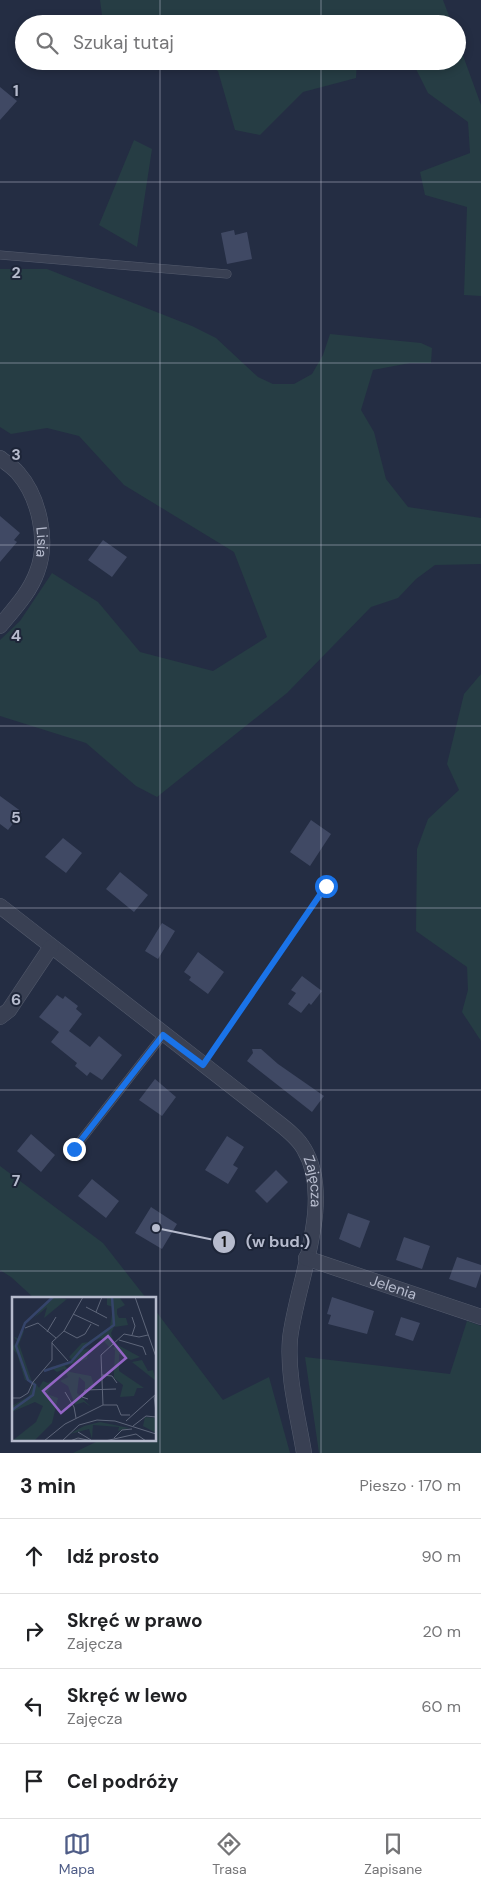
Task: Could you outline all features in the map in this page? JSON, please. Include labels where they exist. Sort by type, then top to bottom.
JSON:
[{"type":"street","name":"Lisia","points":[[0,458],[18,472],[30,492],[39,518],[43,542],[38,571],[26,594],[0,626]]},
{"type":"street","name":"Zajęcza","points":[[0,906],[163,1035],[285,1128],[304,1149],[315,1189],[316,1208],[290,1340],[292,1380],[304,1453]]},
{"type":"street","points":[[0,1017],[9,1010],[51,947]]},
{"type":"street","name":"Jelenia","points":[[306,1258],[481,1318]]},
{"type":"lane","points":[[0,255],[227,274]]},
{"type":"lane","points":[[74,1149],[163,1035]]},
{"type":"path","points":[[203,1065],[326,886]]},
{"type":"shaded area","points":[[100,0],[443,0],[449,15],[102,15]]},
{"type":"shaded area","points":[[466,64],[481,105],[481,296],[464,295],[467,207],[425,195],[420,172],[470,153],[468,122],[428,93],[416,70],[466,70]]},
{"type":"shaded area","points":[[216,70],[356,70],[356,78],[303,92],[260,135],[235,130]]},
{"type":"shaded area","points":[[134,140],[152,149],[137,247],[99,225]]},
{"type":"shaded area","points":[[0,269],[47,269],[192,326],[216,338],[258,377],[273,384],[294,384],[312,374],[323,355],[330,334],[421,343],[432,348],[431,363],[410,363],[373,370],[361,410],[374,432],[386,479],[408,507],[481,518],[481,564],[435,565],[416,579],[398,598],[371,607],[287,693],[157,797],[136,786],[86,743],[0,716],[0,640],[20,621],[52,573],[98,602],[140,652],[213,671],[267,637],[234,552],[124,485],[79,436],[47,428],[11,434],[0,427]]},
{"type":"shaded area","points":[[481,674],[481,1041],[462,1012],[468,990],[467,967],[416,931],[417,849],[428,819],[459,790],[447,764],[464,694]]},
{"type":"shaded area","points":[[0,1166],[103,1243],[145,1297],[33,1297],[11,1277],[0,1270]]},
{"type":"shaded area","points":[[156,1311],[223,1400],[269,1377],[290,1453],[73,1453],[100,1440],[156,1440]]},
{"type":"shaded area","points":[[467,1321],[481,1326],[481,1453],[319,1453],[305,1357],[450,1374]]},
{"type":"building","points":[[0,87],[17,101],[0,120]]},
{"type":"building","points":[[234,230],[235,235],[247,232],[252,259],[227,264],[221,233]]},
{"type":"building","points":[[0,516],[20,533],[14,540],[17,542],[0,562]]},
{"type":"building","points":[[103,540],[127,557],[112,577],[88,560]]},
{"type":"building","points":[[0,796],[22,812],[8,830],[0,824]]},
{"type":"building","points":[[311,820],[331,834],[310,866],[290,852]]},
{"type":"building","points":[[63,838],[82,853],[66,873],[45,857]]},
{"type":"building","points":[[120,872],[148,895],[134,912],[106,889]]},
{"type":"building","points":[[162,923],[175,931],[158,959],[145,951]]},
{"type":"building","points":[[198,952],[224,972],[208,994],[189,980],[191,977],[184,972]]},
{"type":"building","points":[[302,976],[322,991],[311,1005],[309,1003],[301,1013],[288,1004],[296,993],[291,990]]},
{"type":"building","points":[[57,995],[63,999],[65,996],[78,1006],[76,1009],[82,1014],[69,1031],[90,1047],[99,1036],[122,1055],[102,1080],[90,1072],[87,1076],[75,1066],[77,1063],[51,1042],[59,1032],[39,1017]]},
{"type":"building","points":[[252,1049],[261,1049],[278,1064],[324,1096],[312,1112],[247,1061],[253,1053]]},
{"type":"building","points":[[155,1079],[176,1097],[162,1116],[139,1100]]},
{"type":"building","points":[[31,1134],[55,1155],[41,1172],[17,1151]]},
{"type":"building","points":[[227,1136],[244,1147],[233,1165],[238,1168],[228,1184],[205,1170]]},
{"type":"building","points":[[276,1170],[288,1182],[267,1203],[255,1191]]},
{"type":"building","points":[[92,1179],[119,1201],[106,1218],[78,1196]]},
{"type":"building","points":[[151,1207],[177,1224],[162,1249],[135,1233]]},
{"type":"building","points":[[348,1213],[370,1221],[360,1248],[339,1239]]},
{"type":"building","points":[[404,1237],[430,1246],[422,1269],[396,1260]]},
{"type":"building","points":[[457,1257],[481,1265],[481,1273],[476,1288],[449,1279]]},
{"type":"building","points":[[332,1297],[374,1311],[367,1334],[328,1324],[331,1315],[327,1314]]},
{"type":"building","points":[[401,1317],[420,1323],[413,1341],[395,1335]]},
{"type":"place","name":"(w bud.)","points":[[156,1228]]},
{"type":"route","points":[[74,1149],[163,1035],[203,1065],[326,886]]}]
